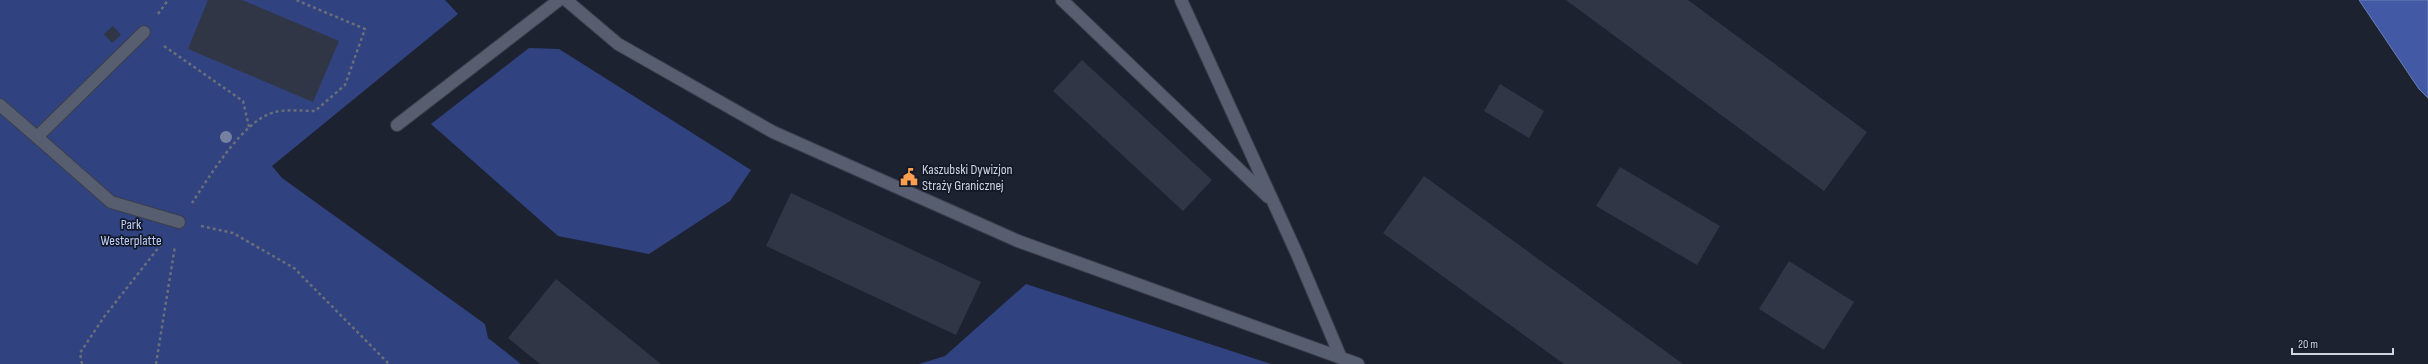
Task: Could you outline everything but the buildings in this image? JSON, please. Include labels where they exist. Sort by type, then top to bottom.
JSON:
[{"type":"lane","points":[[397,125],[559,0]]},
{"type":"lane","points":[[566,0],[618,44],[773,132],[1018,241],[1358,364]]},
{"type":"lane","points":[[1062,0],[1273,202]]},
{"type":"lane","points":[[1181,0],[1273,202],[1341,358]]},
{"type":"lane","points":[[37,137],[144,32]]},
{"type":"lane","points":[[0,105],[111,202],[179,222]]},
{"type":"path","points":[[168,0],[144,32],[243,101],[249,127]]},
{"type":"path","points":[[82,364],[80,352],[104,317],[179,222],[223,156],[249,127],[275,112],[315,111],[345,85],[365,29],[296,0]]},
{"type":"path","points":[[156,364],[179,222]]},
{"type":"path","points":[[179,222],[233,233],[294,268],[389,364]]},
{"type":"green space","name":"Park Westerplatte","points":[[0,0],[445,0],[458,14],[272,166],[282,178],[485,324],[488,338],[521,364],[0,364]]},
{"type":"green space","points":[[529,48],[559,49],[751,170],[730,201],[649,254],[558,236],[431,124]]},
{"type":"green space","points":[[1026,284],[1271,364],[919,364],[945,356]]},
{"type":"shaded area","points":[[2359,0],[2428,0],[2428,98],[2419,89]]},
{"type":"place","name":"Kaszubski Dywizjon Straży Granicznej","points":[[909,177]]}]
